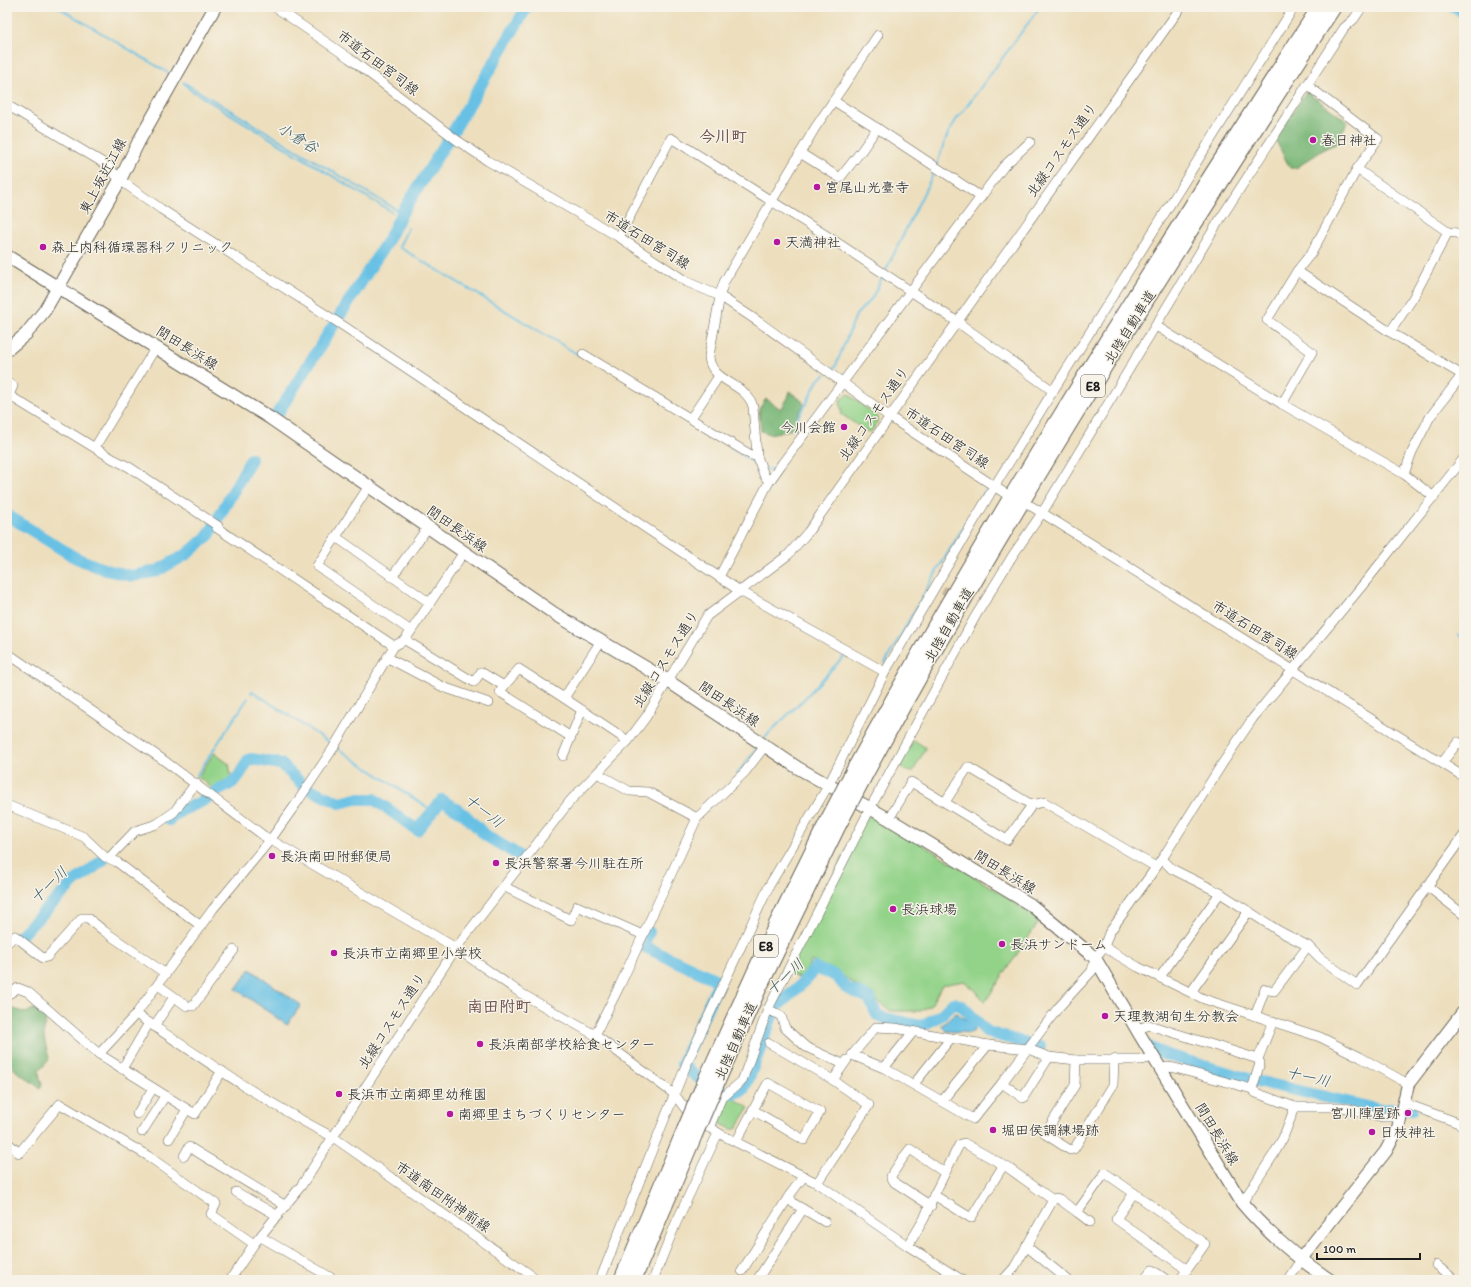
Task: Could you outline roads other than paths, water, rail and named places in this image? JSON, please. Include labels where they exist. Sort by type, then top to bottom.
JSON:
[{"type":"highway","name":"北陸自動車道","points":[[621,1280],[690,1132],[713,1078],[759,989],[833,822],[919,651],[1138,289],[1319,7]]},
{"type":"highway","name":"北陸自動車道","points":[[860,770],[914,685],[1062,436],[1233,164],[1334,7]]},
{"type":"highway","name":"北陸自動車道","points":[[634,1280],[690,1132]]},
{"type":"main road","name":"東上坂近江線","points":[[7,350],[17,343],[45,310],[120,180],[139,141],[215,7]]},
{"type":"main road","name":"間田長浜線","points":[[7,256],[270,418],[555,614],[668,680],[798,768],[889,819],[1031,905],[1095,958],[1152,1058],[1242,1203],[1254,1218],[1277,1240],[1300,1260],[1330,1280]]},
{"type":"main road","points":[[1300,1260],[1386,1151],[1398,1128],[1408,1084],[1464,1011]]},
{"type":"street","name":"市道石田宮司線","points":[[275,7],[349,58],[455,139],[488,161],[619,237],[687,282],[720,296],[760,322],[890,417],[1006,494]]},
{"type":"street","name":"北縦コスモス通り","points":[[230,1280],[254,1244],[262,1237],[300,1186],[456,948],[505,887],[570,801],[628,741],[646,717],[707,616],[788,555],[803,537],[1181,7]]},
{"type":"street","points":[[600,1280],[674,1094],[769,886],[828,786],[885,672],[939,588],[994,486],[1294,7]]},
{"type":"street","points":[[709,1128],[721,1099],[742,1081],[772,1011],[870,808],[979,610],[1013,555],[1042,513],[1217,224],[1344,28],[1354,19],[1362,7]]},
{"type":"street","points":[[769,482],[764,475],[757,456],[753,407],[751,401],[745,392],[720,376],[711,367],[709,356],[720,296],[724,282],[800,153],[878,35]]},
{"type":"street","points":[[1282,404],[1312,352],[1267,320],[1297,271],[1312,252],[1357,169],[1378,139],[1307,85]]},
{"type":"street","points":[[834,101],[981,197]]},
{"type":"street","points":[[7,105],[107,165],[120,180],[161,209],[342,325],[740,591],[885,672]]},
{"type":"street","points":[[800,153],[840,178],[877,128]]},
{"type":"street","points":[[619,237],[671,138],[824,234],[956,321],[1053,391]]},
{"type":"street","points":[[719,577],[769,482],[1004,166],[1030,142]]},
{"type":"street","points":[[1357,169],[1448,232],[1457,233],[1464,238]]},
{"type":"street","points":[[1390,332],[1413,298],[1448,232]]},
{"type":"street","points":[[1297,271],[1390,332],[1463,375],[1430,417],[1412,452],[1404,474]]},
{"type":"street","points":[[1156,326],[1282,404],[1404,474],[1434,496]]},
{"type":"street","points":[[95,447],[156,347]]},
{"type":"street","points":[[583,354],[751,455],[757,456]]},
{"type":"street","points":[[690,418],[720,376]]},
{"type":"street","points":[[7,381],[13,386],[10,389],[8,398],[129,467],[394,646]]},
{"type":"street","points":[[852,1055],[884,1068],[973,1119],[1035,1041],[1058,1008],[1092,971],[1095,958],[1104,947],[1109,933],[1162,859],[1253,718],[1464,458]]},
{"type":"street","points":[[369,486],[317,566],[411,631]]},
{"type":"street","name":"市道石田宮司線","points":[[1031,506],[1464,777]]},
{"type":"street","points":[[392,577],[428,527]]},
{"type":"street","points":[[336,537],[430,603]]},
{"type":"street","points":[[99,1054],[136,1014],[213,909],[271,839],[307,788],[394,646],[405,640],[464,552]]},
{"type":"street","points":[[971,606],[979,610]]},
{"type":"street","points":[[405,640],[474,682],[482,672],[504,686]]},
{"type":"street","points":[[564,698],[601,641]]},
{"type":"street","points":[[7,653],[162,759],[264,836],[456,948],[522,994],[595,1035],[674,1094],[687,1111],[709,1128],[817,1183],[908,1246],[962,1280]]},
{"type":"street","points":[[388,658],[443,687],[489,703]]},
{"type":"street","points":[[571,737],[500,692],[519,669],[628,741]]},
{"type":"street","points":[[563,756],[582,710]]},
{"type":"street","points":[[1442,763],[1458,742],[1464,746]]},
{"type":"street","points":[[595,1035],[620,986],[642,935],[697,818],[745,772],[765,746]]},
{"type":"street","points":[[945,802],[968,767],[1032,805]]},
{"type":"street","points":[[598,772],[629,791],[648,792],[697,818]]},
{"type":"street","points":[[889,819],[911,782],[1007,840],[1032,805],[1044,802],[1156,867]]},
{"type":"street","points":[[109,858],[135,831],[157,824],[174,812],[196,784]]},
{"type":"street","points":[[7,805],[84,837],[105,857],[117,862],[201,926]]},
{"type":"street","points":[[1162,859],[1172,870],[1220,893],[1279,931],[1308,946],[1320,958],[1357,985],[1426,886],[1464,835]]},
{"type":"street","points":[[1426,886],[1464,915]]},
{"type":"street","points":[[505,887],[571,920],[577,906],[642,935]]},
{"type":"street","points":[[1160,977],[1220,893]]},
{"type":"street","points":[[1190,992],[1249,911]]},
{"type":"street","points":[[7,943],[15,936],[44,958],[47,957],[82,918],[88,918],[104,931],[166,974]]},
{"type":"street","points":[[1255,1016],[1265,989],[1274,992],[1308,946]]},
{"type":"street","points":[[1104,947],[1138,967],[1204,999],[1320,1037],[1360,1057],[1408,1084]]},
{"type":"street","points":[[158,985],[187,1006],[193,1006],[234,950]]},
{"type":"street","points":[[7,995],[18,988],[28,992],[99,1054],[194,1114],[222,1071]]},
{"type":"street","points":[[122,1069],[152,1025],[174,997]]},
{"type":"street","points":[[772,1011],[781,1016],[784,1028],[806,1048],[843,1064]]},
{"type":"street","name":"市道南田附神前線","points":[[136,1014],[296,1119],[333,1137],[538,1280]]},
{"type":"street","points":[[1252,1089],[1260,1063],[1258,1059],[1273,1021]]},
{"type":"street","points":[[1138,1033],[1149,1026],[1258,1059]]},
{"type":"street","points":[[833,1080],[843,1064],[876,1027],[895,1028],[988,1045],[1028,1050],[1049,1057],[1076,1060],[1142,1060],[1152,1058]]},
{"type":"street","points":[[884,1068],[913,1032]]},
{"type":"street","points":[[914,1084],[951,1038]]},
{"type":"street","points":[[769,1043],[833,1080],[869,1105],[817,1183]]},
{"type":"street","points":[[942,1100],[988,1045]]},
{"type":"street","points":[[1002,1083],[1023,1098],[1049,1057]]},
{"type":"street","points":[[1076,1060],[1075,1085],[1045,1134],[1070,1150],[1074,1149],[1113,1085],[1114,1059]]},
{"type":"street","points":[[1160,1070],[1167,1067],[1175,1068],[1252,1089],[1256,1094],[1295,1107],[1342,1107],[1382,1117],[1403,1109],[1464,1125]]},
{"type":"street","points":[[736,1142],[753,1110],[768,1083],[820,1112],[804,1140],[753,1110]]},
{"type":"street","points":[[137,1114],[153,1088]]},
{"type":"street","points":[[142,1132],[165,1096]]},
{"type":"street","points":[[7,1142],[19,1153],[60,1104],[148,1156],[216,1204],[211,1214],[254,1244]]},
{"type":"street","points":[[1242,1203],[1283,1138],[1295,1107]]},
{"type":"street","points":[[169,1139],[187,1109]]},
{"type":"street","points":[[653,1280],[676,1223],[718,1133]]},
{"type":"street","points":[[908,1246],[931,1206],[934,1195],[959,1145],[963,1143],[1007,1167],[1053,1200]]},
{"type":"street","points":[[184,1156],[189,1147],[286,1206]]},
{"type":"street","points":[[931,1206],[894,1182],[891,1179],[892,1176],[903,1158],[910,1150],[945,1173]]},
{"type":"street","points":[[934,1195],[971,1218],[1003,1166]]},
{"type":"street","points":[[1077,1212],[1105,1173],[1205,1244],[1180,1280]]},
{"type":"street","points":[[742,1271],[789,1196],[804,1176]]},
{"type":"street","points":[[236,1192],[278,1216]]},
{"type":"street","points":[[1134,1193],[1116,1219],[1186,1270]]},
{"type":"street","points":[[789,1196],[793,1203],[825,1222]]},
{"type":"street","points":[[1004,1280],[1014,1268],[1053,1200],[1059,1198],[1090,1222]]},
{"type":"street","points":[[757,1280],[803,1209]]},
{"type":"street","points":[[262,1237],[335,1280]]},
{"type":"street","points":[[1026,1246],[1068,1280]]},
{"type":"street","points":[[1288,1280],[1300,1260]]},
{"type":"street","points":[[1436,1265],[1455,1280]]},
{"type":"street","points":[[1144,1280],[1152,1270],[1167,1280]]},
{"type":"water","points":[[250,969],[301,1005],[287,1025],[236,989]]},
{"type":"water","points":[[956,1013],[971,1021],[975,1025],[974,1031],[970,1033],[946,1031],[941,1026]]},
{"type":"waterway","name":"小倉谷","points":[[58,7],[170,74]]},
{"type":"waterway","name":"小倉谷","points":[[277,414],[388,240],[402,213],[454,130],[527,7]]},
{"type":"waterway","points":[[937,164],[942,148],[954,123],[1040,7]]},
{"type":"waterway","points":[[1453,7],[1464,12]]},
{"type":"waterway","name":"小倉谷","points":[[183,82],[402,213]]},
{"type":"waterway","name":"小倉谷","points":[[185,84],[189,89],[392,212]]},
{"type":"waterway","points":[[885,272],[935,170]]},
{"type":"waterway","points":[[408,228],[399,247],[579,355]]},
{"type":"waterway","points":[[832,371],[836,365],[856,315],[872,298],[883,276]]},
{"type":"waterway","points":[[790,446],[801,427],[798,417],[818,380],[826,374]]},
{"type":"waterway","points":[[731,448],[756,464]]},
{"type":"waterway","points":[[7,515],[76,558],[106,570],[132,576],[157,571],[187,554],[209,535],[251,459]]},
{"type":"waterway","points":[[765,469],[774,469]]},
{"type":"waterway","points":[[885,663],[937,571],[986,490]]},
{"type":"waterway","points":[[1458,635],[1464,639]]},
{"type":"waterway","points":[[764,739],[846,654]]},
{"type":"waterway","points":[[251,693],[252,691],[330,743]]},
{"type":"waterway","points":[[196,776],[248,698]]},
{"type":"waterway","points":[[737,774],[758,747]]},
{"type":"waterway","points":[[337,748],[433,811]]},
{"type":"waterway","name":"十一川","points":[[215,792],[232,783],[238,777],[248,760],[251,759],[281,764],[305,787],[340,803],[356,799],[374,799],[417,830],[442,800],[464,814],[485,835],[518,855]]},
{"type":"waterway","name":"十一川","points":[[169,820],[180,811],[209,797]]},
{"type":"waterway","name":"十一川","points":[[20,936],[75,881],[103,860]]},
{"type":"waterway","name":"十一川","points":[[649,932],[643,946],[719,981],[682,1064],[700,1079],[722,1090]]},
{"type":"waterway","name":"十一川","points":[[734,1093],[743,1090],[749,1078],[775,1008],[805,981],[815,968],[836,976],[846,988],[869,998],[877,1015],[885,1018],[921,1026],[940,1016],[953,1003],[962,1006],[987,1032],[1040,1047]]},
{"type":"waterway","name":"十一川","points":[[1145,1045],[1164,1054],[1252,1080],[1381,1110],[1407,1108],[1412,1110]]},
{"type":"tunnel","points":[[943,590],[971,605]]},
{"type":"place","name":"春日神社","points":[[1313,140]]},
{"type":"place","name":"宮尾山光臺寺","points":[[817,187]]},
{"type":"place","name":"天満神社","points":[[777,242]]},
{"type":"place","name":"森上内科循環器科クリニック","points":[[43,247]]},
{"type":"place","name":"今川会館","points":[[844,427]]},
{"type":"place","name":"長浜南田附郵便局","points":[[272,856]]},
{"type":"place","name":"長浜警察署今川駐在所","points":[[496,863]]},
{"type":"place","name":"長浜球場","points":[[893,909]]},
{"type":"place","name":"長浜サンドーム","points":[[1002,944]]},
{"type":"place","name":"長浜市立南郷里小学校","points":[[334,953]]},
{"type":"place","name":"天理教湖旬生分教会","points":[[1105,1016]]},
{"type":"place","name":"長浜南部学校給食センター","points":[[480,1044]]},
{"type":"place","name":"長浜市立南郷里幼稚園","points":[[339,1094]]},
{"type":"place","name":"宮川陣屋跡","points":[[1408,1113]]},
{"type":"place","name":"南郷里まちづくりセンター","points":[[450,1114]]},
{"type":"place","name":"堀田侯調練場跡","points":[[993,1130]]},
{"type":"place","name":"日枝神社","points":[[1372,1132]]},
{"type":"district","name":"今川町","points":[[723,136]]},
{"type":"district","name":"南田附町","points":[[499,1006]]}]
